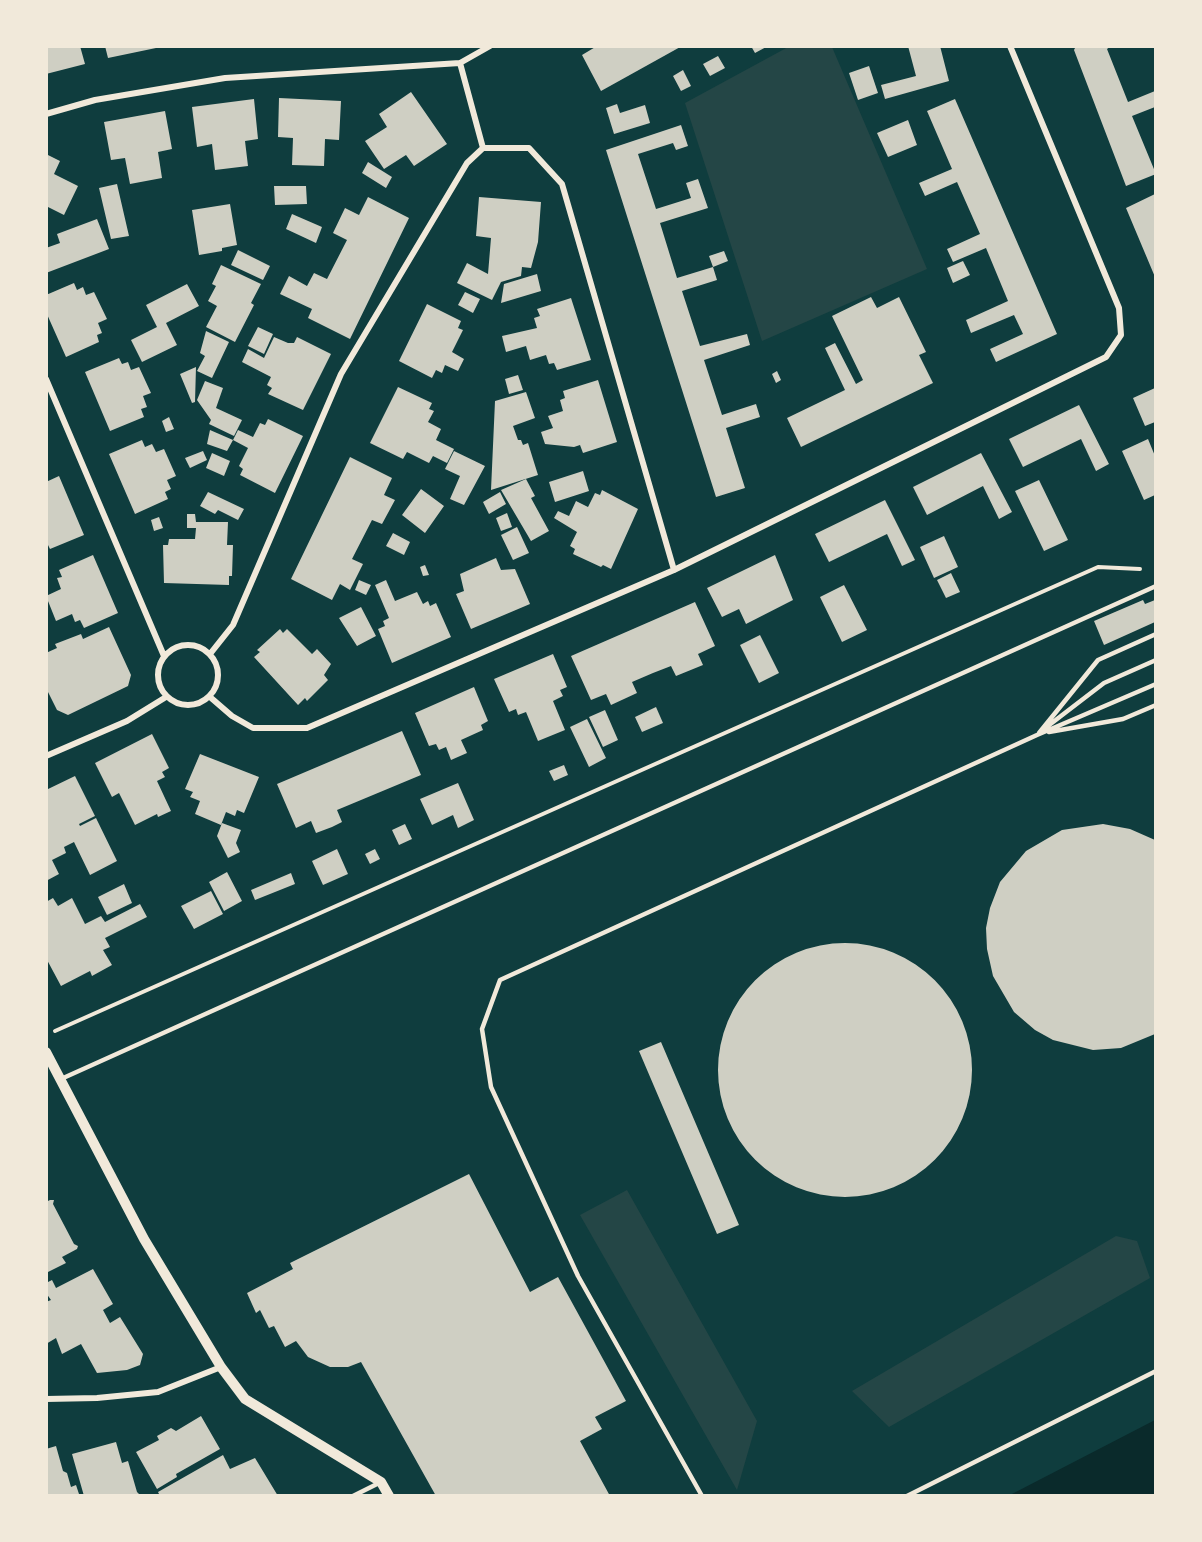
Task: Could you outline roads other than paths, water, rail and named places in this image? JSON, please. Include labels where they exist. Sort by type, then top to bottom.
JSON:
[{"type":"street","points":[[46,114],[94,100],[225,78],[460,63],[490,46]]},
{"type":"street","points":[[210,697],[232,716],[253,728],[307,728],[674,570],[1106,357],[1121,336],[1119,308],[1010,46]]},
{"type":"street","points":[[460,63],[483,148]]},
{"type":"street","points":[[210,654],[233,625],[341,374],[467,163],[483,148],[529,148],[562,184],[674,570]]},
{"type":"street","points":[[46,379],[164,656],[158,676],[166,697],[183,705],[202,702],[210,697],[217,687],[219,675],[217,663],[210,654],[201,647],[182,645],[164,656]]},
{"type":"street","points":[[46,756],[128,721],[166,697]]},
{"type":"street","points":[[46,1052],[144,1239],[221,1367],[245,1399],[381,1482],[389,1496]]},
{"type":"street","points":[[46,1400],[158,1392],[221,1367]]},
{"type":"lane","points":[[61,1080],[1155,586]]},
{"type":"lane","points":[[1037,735],[1098,660],[1155,634]]},
{"type":"lane","points":[[1037,735],[1104,683],[1155,660]]},
{"type":"lane","points":[[702,1496],[578,1276],[491,1087],[482,1029],[500,980],[1037,735],[1155,684]]},
{"type":"lane","points":[[1037,735],[1123,719],[1155,705]]},
{"type":"lane","points":[[907,1496],[1155,1371]]},
{"type":"lane","points":[[353,1496],[381,1482]]}]
